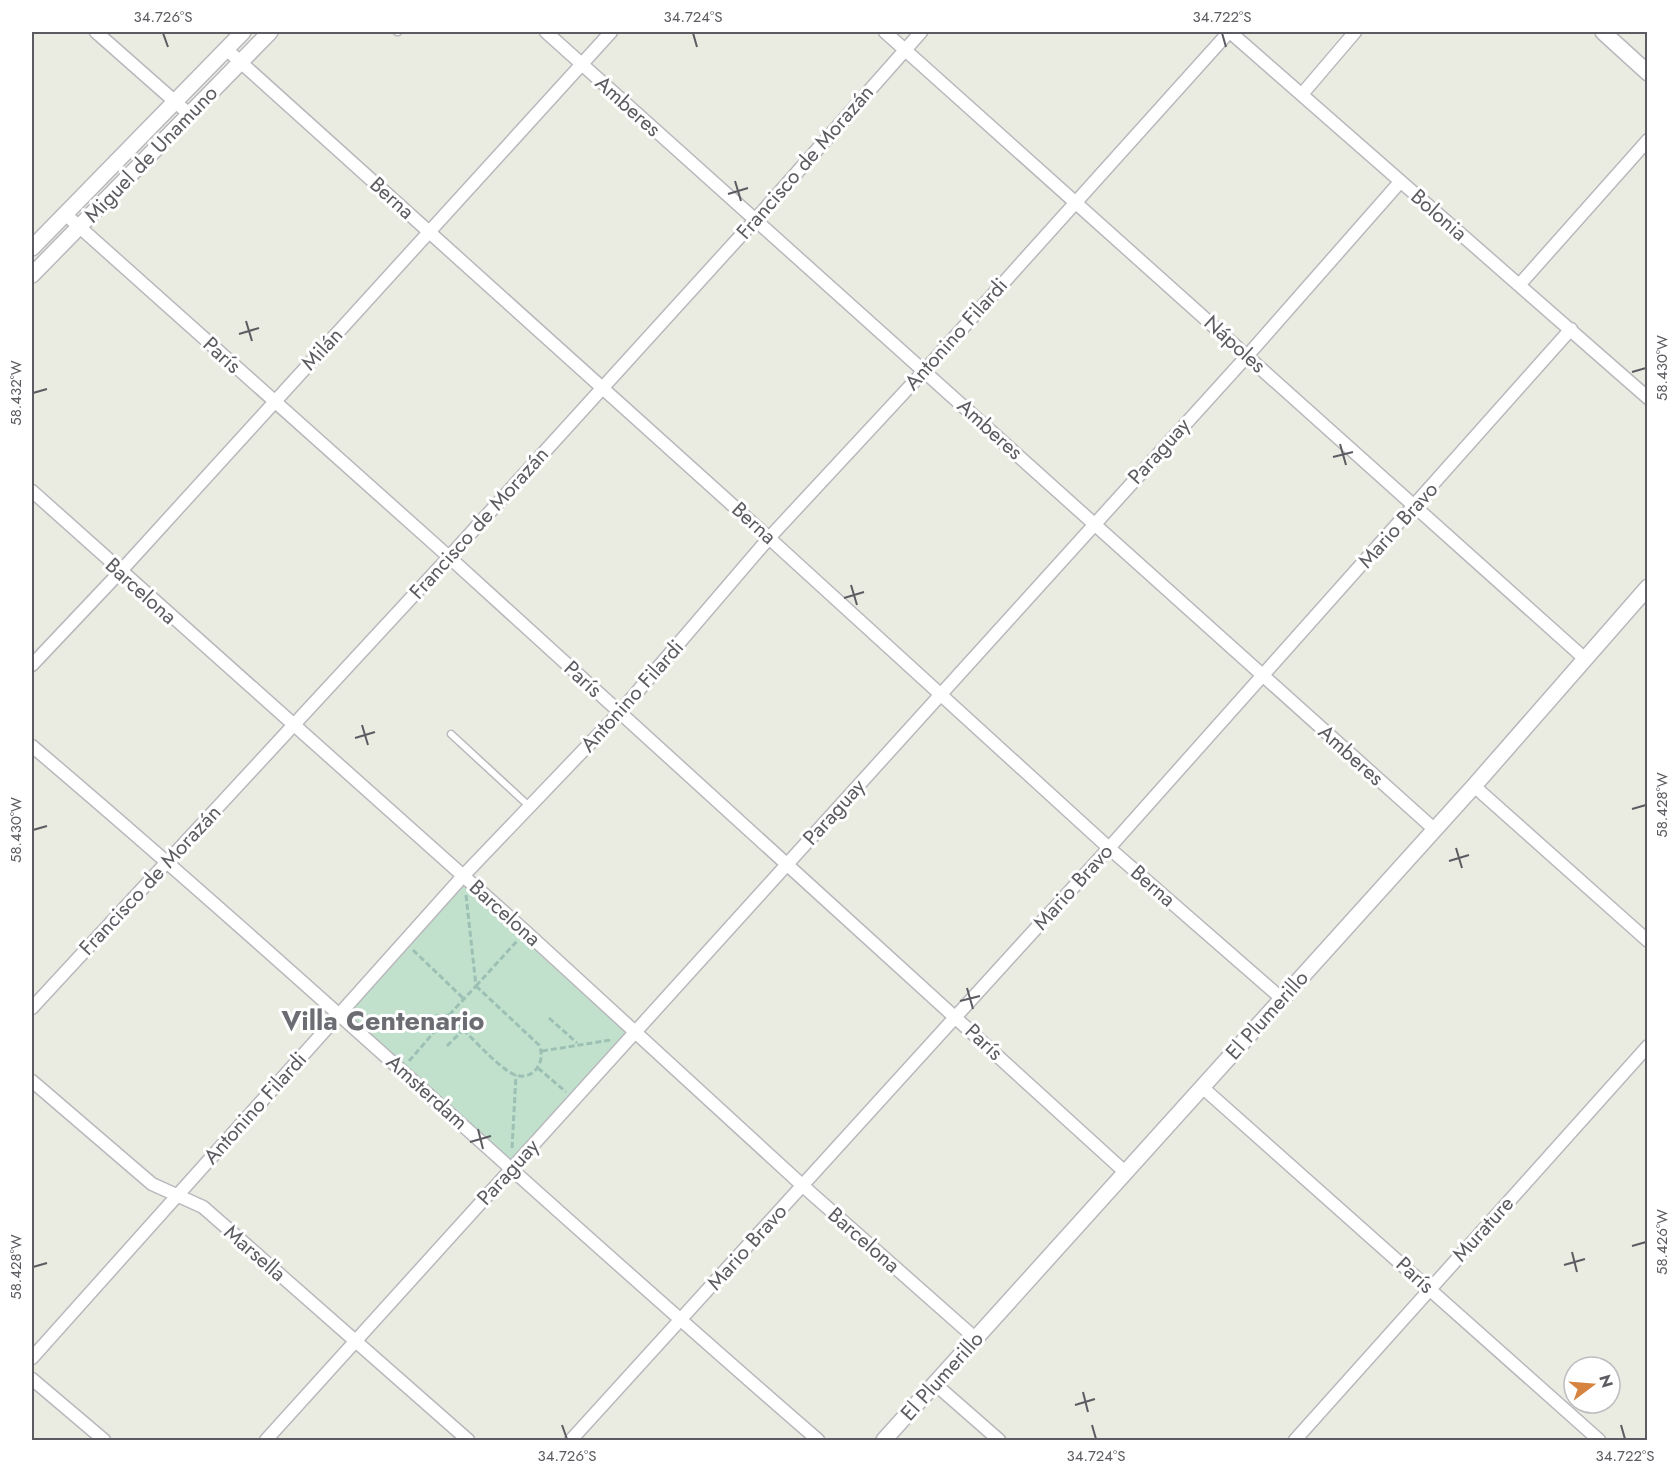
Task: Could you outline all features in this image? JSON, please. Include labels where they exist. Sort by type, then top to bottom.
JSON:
[{"type":"street","points":[[96,32],[189,114]]},
{"type":"street","name":"Miguel de Unamuno","points":[[32,248],[243,32]]},
{"type":"street","name":"Miguel de Unamuno","points":[[32,275],[270,32]]},
{"type":"street","name":"Amberes","points":[[546,32],[1434,829]]},
{"type":"street","name":"Milán","points":[[32,665],[119,573],[611,32]]},
{"type":"street","name":"Nápoles","points":[[885,32],[1584,658]]},
{"type":"street","name":"Francisco de Morazán","points":[[32,1008],[449,557],[755,220],[921,32]]},
{"type":"street","name":"Bolonia","points":[[1230,32],[1303,93],[1647,398]]},
{"type":"street","name":"Antonino Filardi","points":[[32,1358],[175,1196],[344,1017],[404,942],[463,876],[620,712],[770,538],[1230,32]]},
{"type":"street","points":[[1303,93],[1354,32]]},
{"type":"street","points":[[1603,32],[1647,73]]},
{"type":"street","name":"Berna","points":[[226,50],[770,538],[1109,848],[1281,998]]},
{"type":"street","points":[[1520,284],[1647,140]]},
{"type":"street","name":"Paraguay","points":[[266,1440],[1248,355],[1401,182]]},
{"type":"street","name":"París","points":[[65,214],[449,557],[786,865],[956,1015],[1125,1172]]},
{"type":"street","name":"Mario Bravo","points":[[571,1440],[1109,848],[1570,329]]},
{"type":"street","name":"Barcelona","points":[[32,492],[119,573],[525,932],[633,1035],[975,1338]]},
{"type":"street","name":"El Plumerillo","points":[[884,1440],[1474,786],[1647,587]]},
{"type":"street","name":"Amsterdam","points":[[32,746],[344,1017],[680,1321],[818,1440]]},
{"type":"street","points":[[1474,786],[1647,941]]},
{"type":"street","name":"Murature","points":[[1295,1440],[1647,1046]]},
{"type":"street","name":"Marsella","points":[[32,1081],[152,1184],[203,1207],[468,1440]]},
{"type":"street","name":"París","points":[[1202,1087],[1599,1440]]},
{"type":"street","points":[[32,1379],[104,1440]]},
{"type":"street","points":[[935,1384],[999,1440]]},
{"type":"lane","points":[[451,734],[530,807]]},
{"type":"path","points":[[344,1017],[449,1015],[516,1075],[530,1074],[538,1068],[542,1051],[535,1040],[476,986],[463,876]]},
{"type":"path","points":[[402,1069],[525,932]]},
{"type":"path","points":[[404,942],[464,999]]},
{"type":"path","points":[[549,1018],[577,1043]]},
{"type":"path","points":[[447,1046],[464,1029]]},
{"type":"path","points":[[542,1051],[577,1043],[633,1035]]},
{"type":"path","points":[[538,1068],[573,1099]]},
{"type":"path","points":[[511,1168],[516,1075]]},
{"type":"green space","points":[[463,876],[636,1032],[511,1168],[339,1014]]},
{"type":"district","name":"Villa Centenario","points":[[383,1021]]}]
